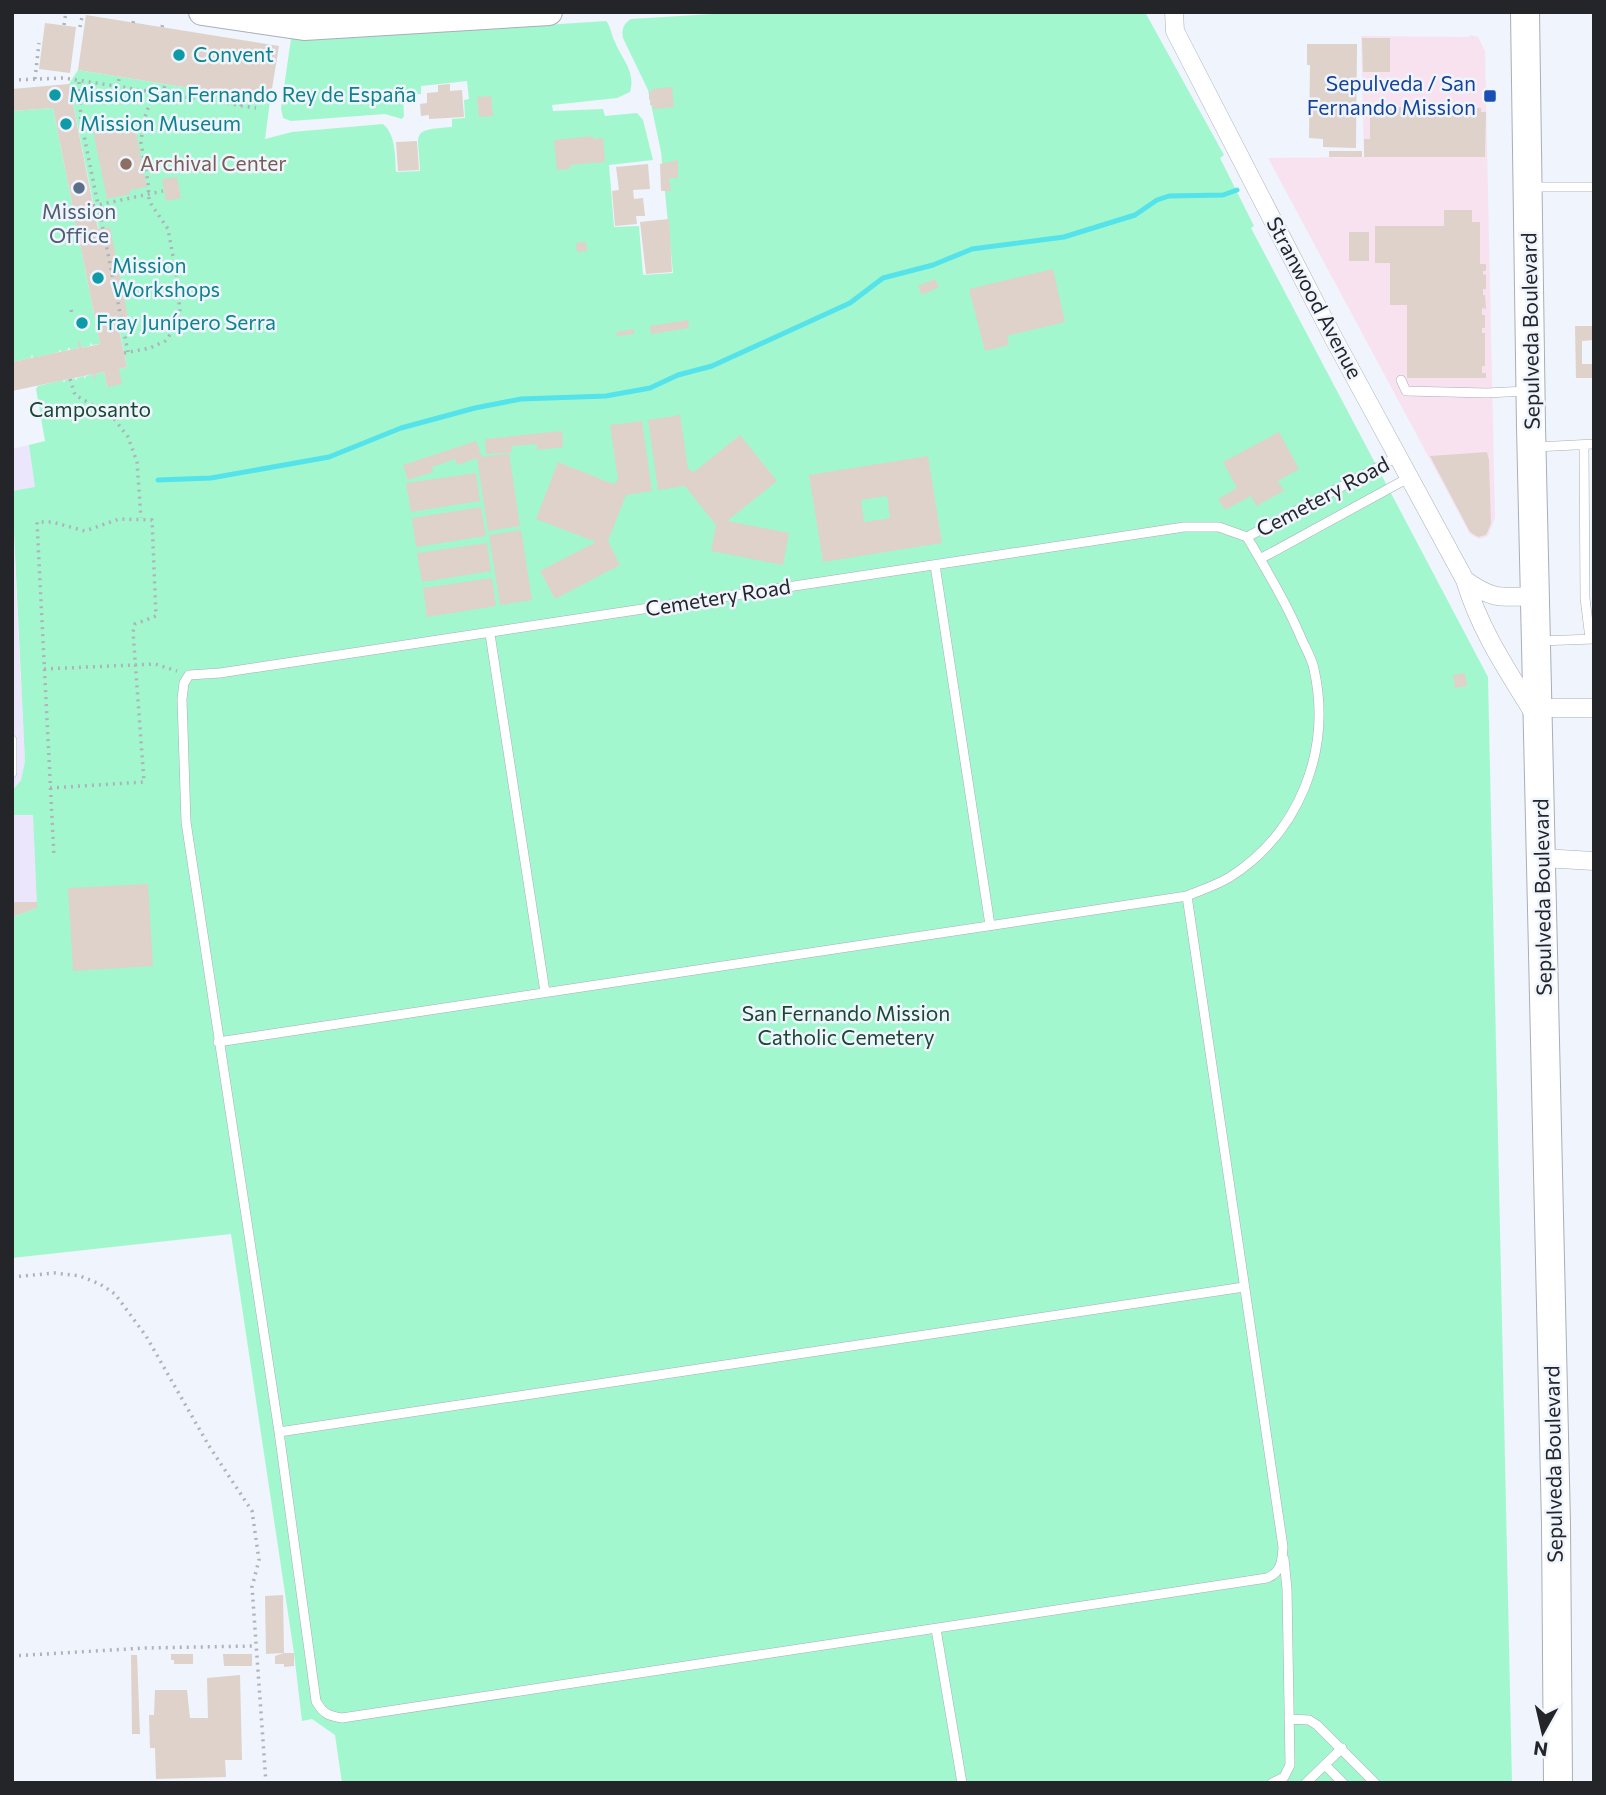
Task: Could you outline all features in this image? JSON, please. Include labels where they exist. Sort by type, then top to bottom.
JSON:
[{"type":"main road","points":[[202,12],[279,25],[338,19],[537,13]]},
{"type":"main road","name":"Sepulveda Boulevard","points":[[1525,12],[1556,1510],[1558,1783]]},
{"type":"street","name":"Stranwood Avenue","points":[[1174,12],[1175,30],[1334,339],[1465,580],[1475,612],[1487,636],[1539,715]]},
{"type":"street","points":[[1465,580],[1484,593],[1497,597],[1536,596]]},
{"type":"street","points":[[1539,715],[1594,708]]},
{"type":"street","points":[[1542,858],[1594,861]]},
{"type":"lane","points":[[1528,187],[1594,187]]},
{"type":"lane","points":[[1401,380],[1406,391],[1532,391]]},
{"type":"lane","points":[[1533,447],[1589,445],[1584,598],[1592,639],[1537,641]]},
{"type":"lane","name":"Cemetery Road","points":[[1247,537],[1399,456]]},
{"type":"lane","name":"Cemetery Road","points":[[188,675],[220,673],[491,634],[1184,527],[1219,527],[1247,537],[1260,559],[1410,477]]},
{"type":"lane","points":[[218,1042],[1186,896],[1229,878],[1263,852],[1288,821],[1307,785],[1317,753],[1321,713],[1314,667],[1288,607],[1260,559]]},
{"type":"lane","points":[[935,565],[990,925]]},
{"type":"lane","points":[[491,634],[545,992]]},
{"type":"lane","points":[[188,675],[182,699],[186,822],[279,1432],[316,1702],[322,1712],[330,1716],[356,1716],[1267,1578],[1280,1568],[1283,1547]]},
{"type":"lane","points":[[12,740],[12,773]]},
{"type":"lane","points":[[1186,896],[1283,1547],[1287,1589],[1290,1765],[1284,1777],[1272,1783]]},
{"type":"lane","points":[[279,1432],[1244,1287]]},
{"type":"lane","points":[[936,1629],[962,1783]]},
{"type":"lane","points":[[1289,1719],[1309,1720],[1342,1748],[1376,1783]]},
{"type":"lane","points":[[1306,1783],[1342,1748]]},
{"type":"lane","points":[[1325,1765],[1343,1783]]},
{"type":"path","points":[[64,25],[66,12]]},
{"type":"path","points":[[80,27],[83,12]]},
{"type":"path","points":[[35,79],[39,43]]},
{"type":"path","points":[[118,88],[119,77]]},
{"type":"path","points":[[12,80],[65,78],[256,108]]},
{"type":"path","points":[[79,82],[80,113],[126,353],[150,348],[165,341],[176,327],[180,313],[168,229],[164,220],[150,205],[140,135],[153,93]]},
{"type":"path","points":[[163,95],[165,84]]},
{"type":"path","points":[[200,100],[202,90]]},
{"type":"path","points":[[241,106],[243,96]]},
{"type":"path","points":[[96,205],[163,191]]},
{"type":"path","points":[[70,379],[75,395],[112,416],[134,448],[141,518]]},
{"type":"path","points":[[50,788],[144,782],[133,632],[135,624],[156,616],[152,520],[112,520],[85,531],[60,524],[37,522],[50,788],[54,857]]},
{"type":"path","points":[[44,669],[155,664],[188,675]]},
{"type":"path","points":[[12,1277],[55,1273],[80,1276],[115,1294],[146,1336],[209,1446],[252,1511],[258,1560],[252,1587],[266,1783]]},
{"type":"path","points":[[12,1656],[145,1648],[256,1647]]},
{"type":"shaded area","points":[[1361,36],[1478,37],[1485,51],[1495,518],[1488,536],[1479,539],[1470,534],[1268,158],[1364,157]]},
{"type":"shaded area","points":[[29,445],[36,488],[12,491],[12,449]]},
{"type":"shaded area","points":[[12,507],[25,761],[21,780],[12,791]]},
{"type":"shaded area","points":[[33,814],[37,908],[12,917],[12,815]]},
{"type":"green space","name":"San Fernando Mission Catholic Cemetery","points":[[745,12],[1145,12],[1224,155],[1220,158],[1254,226],[1251,228],[1488,677],[1512,1783],[342,1783],[335,1735],[312,1719],[302,1721],[231,1234],[12,1258],[12,917],[37,908],[33,815],[12,815],[12,791],[21,780],[25,761],[12,491],[35,487],[29,445],[45,441],[36,389],[38,386],[63,380],[64,383],[65,380],[75,378],[76,381],[77,378],[84,376],[85,379],[93,374],[96,377],[96,374],[104,372],[107,387],[119,369],[127,367],[69,84],[78,70],[270,101],[265,139],[292,132],[383,124],[393,140],[396,172],[420,171],[419,136],[428,130],[452,127],[452,119],[465,118],[464,100],[469,99],[467,81],[421,86],[421,94],[403,95],[402,119],[385,114],[291,121],[283,118],[281,108],[291,39],[347,38],[606,21],[630,72],[630,92],[617,98],[552,105],[553,111],[603,109],[605,116],[637,113],[643,120],[653,160],[609,165],[614,227],[639,226],[643,275],[673,273],[661,152],[648,90],[623,38],[623,30],[631,19]]},
{"type":"green space","points":[[53,108],[100,344],[92,345],[91,342],[90,346],[82,348],[80,344],[79,348],[71,350],[68,347],[68,350],[61,352],[60,349],[59,352],[33,358],[32,354],[31,358],[12,362],[12,111]]},
{"type":"building","name":"Convent","points":[[86,15],[279,46],[270,101],[78,70]]},
{"type":"building","points":[[45,23],[76,27],[70,73],[39,69]]},
{"type":"building","points":[[1362,38],[1390,38],[1390,72],[1363,72]]},
{"type":"building","points":[[1307,44],[1357,44],[1356,148],[1323,147],[1323,139],[1309,138],[1310,65],[1307,65]]},
{"type":"building","points":[[69,84],[98,229],[110,227],[129,322],[118,325],[127,367],[119,369],[122,384],[107,387],[104,372],[96,374],[95,382],[93,374],[12,391],[12,362],[79,348],[80,342],[82,348],[100,344],[53,108],[12,111],[12,89]]},
{"type":"building","points":[[450,84],[450,91],[462,90],[464,117],[429,119],[429,115],[421,116],[420,104],[427,103],[427,93],[438,92],[438,85]]},
{"type":"building","points":[[672,87],[674,107],[653,109],[650,101],[653,99],[649,100],[649,92],[652,89]]},
{"type":"building","points":[[491,96],[493,116],[479,117],[477,97]]},
{"type":"building","points":[[1374,107],[1481,108],[1481,112],[1486,112],[1485,157],[1364,157],[1364,139],[1370,139],[1370,111],[1374,111]]},
{"type":"building","name":"Archival Center","points":[[134,123],[147,187],[107,199],[93,131]]},
{"type":"building","points":[[593,136],[593,139],[603,138],[605,162],[570,165],[570,169],[557,170],[554,140]]},
{"type":"building","points":[[417,141],[419,170],[398,171],[396,142]]},
{"type":"building","points":[[1329,151],[1362,151],[1362,157],[1329,157]]},
{"type":"building","points":[[678,160],[678,178],[669,178],[671,191],[661,191],[660,164]]},
{"type":"building","points":[[648,164],[650,189],[633,190],[634,199],[643,198],[645,216],[636,216],[637,224],[615,226],[612,191],[619,190],[616,167]]},
{"type":"building","points":[[177,177],[181,198],[166,201],[162,179]]},
{"type":"building","points":[[1444,210],[1472,210],[1472,222],[1480,222],[1480,264],[1486,264],[1483,274],[1486,275],[1486,289],[1483,289],[1483,295],[1486,309],[1482,308],[1482,315],[1485,315],[1485,328],[1482,328],[1482,333],[1485,333],[1485,366],[1482,366],[1482,373],[1486,373],[1486,378],[1407,378],[1407,305],[1390,305],[1390,263],[1375,263],[1375,226],[1444,226]]},
{"type":"building","points":[[669,219],[672,272],[646,274],[640,222]]},
{"type":"building","points":[[1349,232],[1369,232],[1369,261],[1349,261]]},
{"type":"building","points":[[586,242],[587,251],[577,252],[576,243]]},
{"type":"building","points":[[1053,269],[1065,322],[1007,336],[1009,345],[985,351],[969,289]]},
{"type":"building","points":[[935,279],[939,287],[922,295],[918,286]]},
{"type":"building","points":[[688,320],[689,328],[651,334],[650,326]]},
{"type":"building","points":[[1575,326],[1594,326],[1594,340],[1582,341],[1582,364],[1594,364],[1594,378],[1576,378]]},
{"type":"building","points":[[634,329],[634,334],[617,336],[616,332]]},
{"type":"building","points":[[680,415],[688,469],[694,472],[740,435],[777,481],[727,521],[789,533],[783,565],[711,551],[716,525],[685,486],[658,490],[648,420]]},
{"type":"building","points":[[642,421],[652,491],[626,495],[608,541],[620,565],[555,599],[540,571],[596,542],[536,519],[558,462],[613,484],[618,480],[610,425]]},
{"type":"building","points":[[562,431],[563,447],[537,450],[537,444],[511,446],[512,452],[486,454],[485,439]]},
{"type":"building","points":[[1279,432],[1299,469],[1278,481],[1284,491],[1256,506],[1251,496],[1225,510],[1218,499],[1237,488],[1223,462]]},
{"type":"building","points":[[476,441],[482,457],[509,453],[520,526],[488,531],[477,458],[457,465],[455,459],[432,467],[433,472],[408,480],[403,465]]},
{"type":"building","points":[[1487,452],[1491,524],[1486,535],[1478,537],[1470,532],[1430,456]]},
{"type":"building","points":[[928,456],[942,543],[823,562],[809,475]],"holes":[[[887,496],[890,518],[864,522],[861,500]]]},
{"type":"building","points":[[476,473],[480,501],[411,512],[406,483]]},
{"type":"building","points":[[481,507],[486,536],[416,547],[412,518]]},
{"type":"building","points":[[521,530],[532,600],[500,605],[489,535]]},
{"type":"building","points":[[487,543],[491,571],[422,582],[417,553]]},
{"type":"building","points":[[492,578],[496,606],[427,617],[423,588]]},
{"type":"building","points":[[1465,673],[1467,686],[1455,688],[1453,675]]},
{"type":"building","points":[[148,884],[153,966],[73,971],[68,888]]},
{"type":"building","points":[[12,902],[37,902],[37,908],[12,917]]},
{"type":"building","points":[[283,1595],[284,1653],[266,1654],[265,1596]]},
{"type":"building","points":[[294,1653],[294,1666],[275,1664],[275,1656]]},
{"type":"building","points":[[171,1654],[193,1654],[193,1664],[174,1664]]},
{"type":"building","points":[[223,1654],[252,1654],[252,1666],[224,1666]]},
{"type":"building","points":[[131,1655],[137,1655],[140,1734],[132,1734]]},
{"type":"building","points":[[240,1675],[242,1760],[225,1760],[226,1777],[156,1779],[155,1748],[150,1748],[149,1715],[154,1715],[155,1690],[187,1690],[190,1718],[208,1718],[207,1678]]},
{"type":"waterway","points":[[158,480],[211,478],[329,457],[401,428],[521,399],[606,396],[650,388],[678,375],[712,366],[850,303],[883,278],[933,265],[972,249],[1064,237],[1135,215],[1157,200],[1169,196],[1223,195],[1237,190]]},
{"type":"place","name":"Convent","points":[[179,55]]},
{"type":"place","name":"Mission San Fernando Rey de España","points":[[55,95]]},
{"type":"place","name":"Sepulveda / San Fernando Mission","points":[[1490,96]]},
{"type":"place","name":"Mission Museum","points":[[66,124]]},
{"type":"place","name":"Archival Center","points":[[126,164]]},
{"type":"place","name":"Mission Office","points":[[79,188]]},
{"type":"place","name":"Mission Workshops","points":[[98,278]]},
{"type":"place","name":"Fray Junípero Serra","points":[[82,323]]},
{"type":"park label","name":"Camposanto","points":[[90,410]]}]
